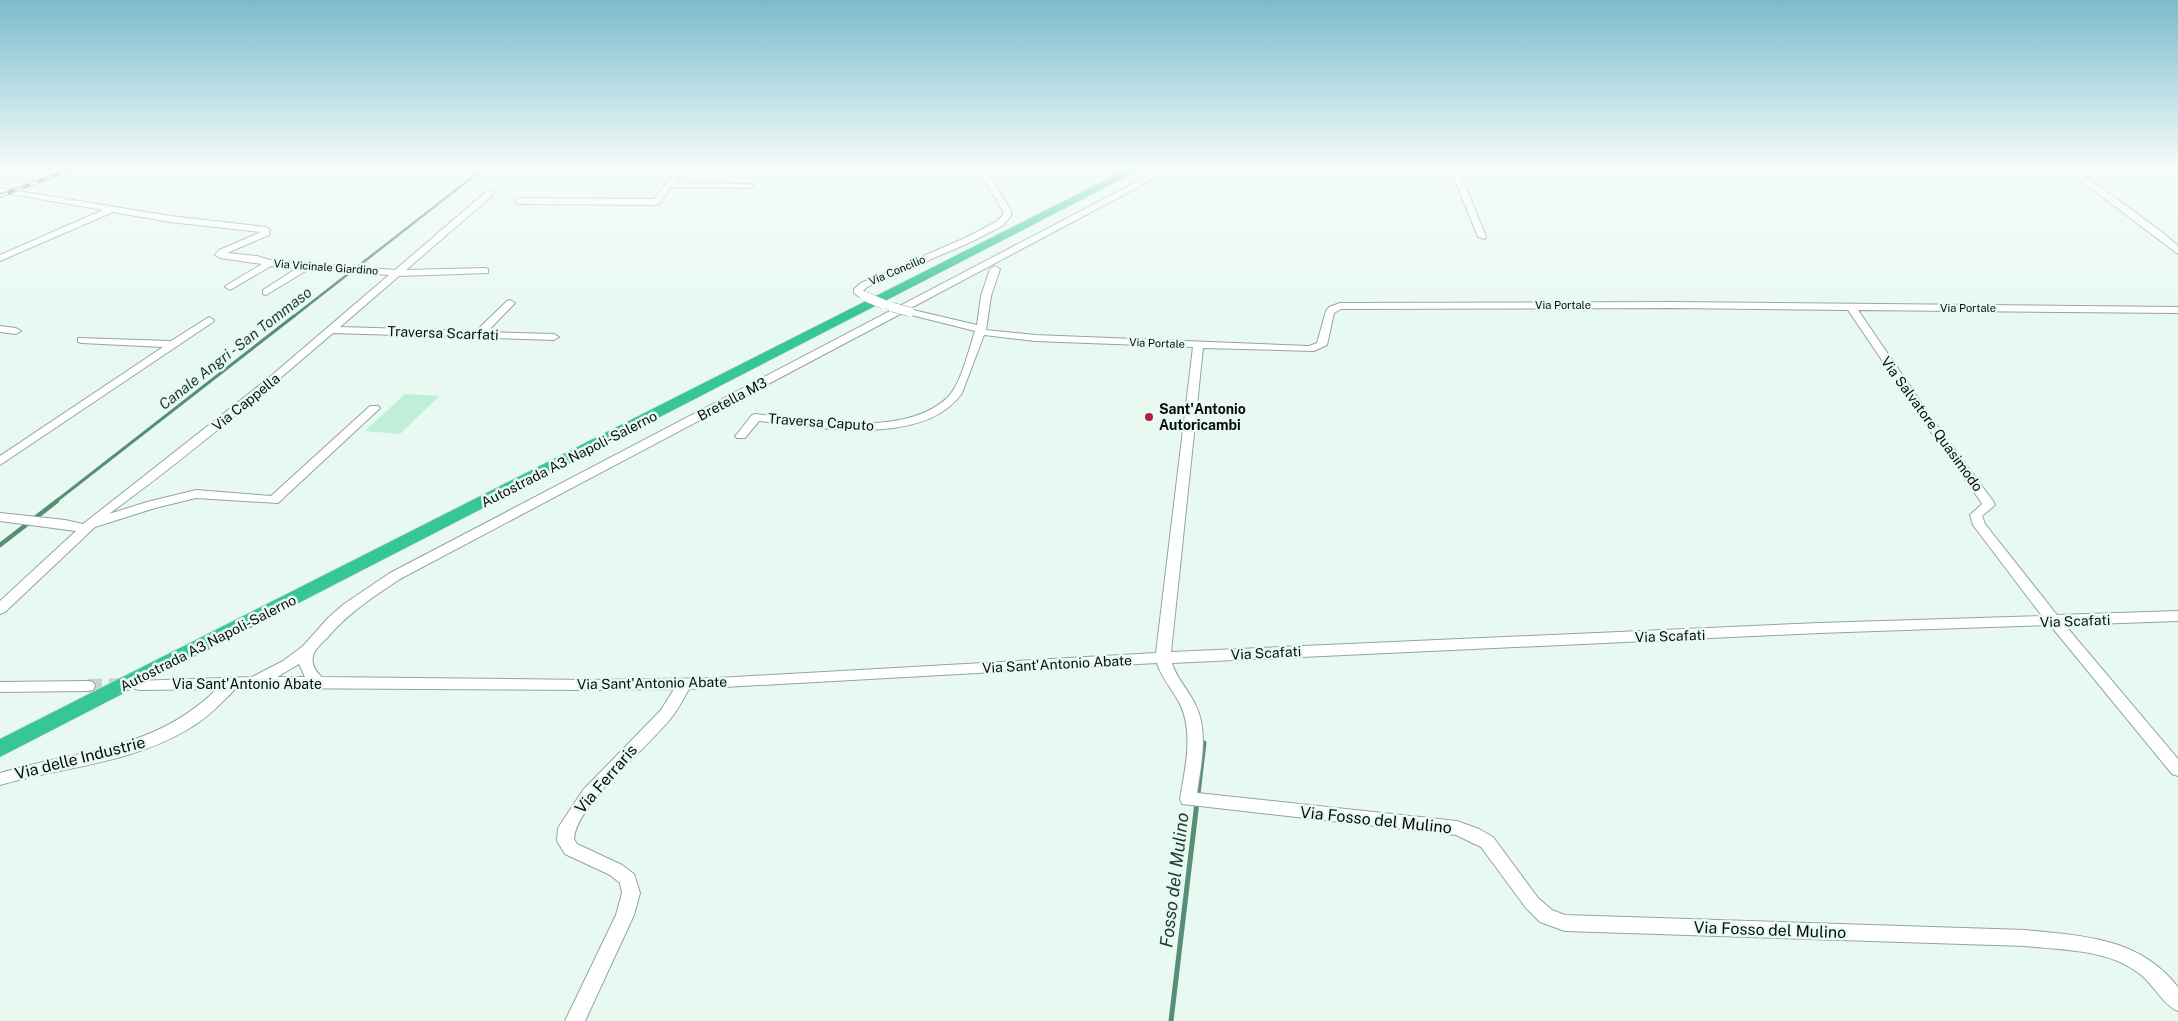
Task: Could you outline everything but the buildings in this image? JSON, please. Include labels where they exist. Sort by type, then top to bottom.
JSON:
[{"type":"highway","name":"Autostrada A3 Napoli-Salerno","points":[[0,737],[1031,216]]},
{"type":"highway","name":"Autostrada A3 Napoli-Salerno","points":[[0,749],[1045,216]]},
{"type":"street","points":[[0,258],[98,216]]},
{"type":"street","name":"Via Vicinale Giardino","points":[[151,216],[264,230],[266,233],[219,254],[257,258],[268,264],[397,273],[485,272]]},
{"type":"street","name":"Via Cappella","points":[[0,609],[87,527],[254,396],[464,216]]},
{"type":"street","name":"Via Concilio","points":[[981,331],[887,306],[857,291],[864,285],[968,240],[1003,221],[1005,216]]},
{"type":"street","name":"Bretella M3","points":[[280,682],[292,675],[334,620],[349,607],[395,576],[1079,216]]},
{"type":"street","points":[[1473,216],[1482,237]]},
{"type":"street","points":[[2134,216],[2159,234],[2178,252]]},
{"type":"street","points":[[230,287],[268,264]]},
{"type":"street","points":[[266,292],[307,266]]},
{"type":"street","points":[[981,331],[986,296],[995,269]]},
{"type":"street","points":[[479,334],[510,303]]},
{"type":"street","name":"Via Portale","points":[[981,331],[1035,338],[1319,348],[1323,342],[1329,313],[1332,309],[1340,306],[1672,305],[2178,310]]},
{"type":"street","name":"Via Salvatore Quasimodo","points":[[1851,307],[1927,420],[1987,501],[1989,505],[1986,509],[1976,515],[1978,525],[2054,621],[2178,770]]},
{"type":"street","points":[[0,461],[209,320]]},
{"type":"street","points":[[0,328],[16,331]]},
{"type":"street","name":"Traversa Scarfati","points":[[331,330],[554,337]]},
{"type":"street","name":"Traversa Caputo","points":[[741,436],[756,417],[880,426],[910,422],[936,412],[954,397],[981,331]]},
{"type":"street","points":[[82,340],[174,344]]},
{"type":"street","name":"Via Fosso del Mulino","points":[[1198,345],[1163,658],[1166,672],[1190,708],[1196,734],[1188,799],[1457,828],[1487,842],[1532,903],[1546,916],[1565,923],[2025,938],[2099,947],[2129,956],[2147,966],[2168,987],[2178,1002]]},
{"type":"street","points":[[0,517],[87,527],[151,505],[196,494],[274,500],[374,408]]},
{"type":"street","name":"Via Scafati","points":[[1163,658],[1819,628],[2178,616]]},
{"type":"street","name":"Bretella M3","points":[[253,683],[306,656]]},
{"type":"street","points":[[306,656],[309,675],[319,683]]},
{"type":"street","name":"Via Sant'Antonio Abate","points":[[140,685],[280,682],[686,683],[1163,658]]},
{"type":"street","name":"Bretella M3","points":[[280,682],[282,673],[288,665]]},
{"type":"street","name":"Via delle Industrie","points":[[0,779],[23,771],[131,747],[154,740],[195,717],[232,683]]},
{"type":"street","name":"Via Ferraris","points":[[575,1021],[625,915],[631,894],[628,880],[616,870],[571,849],[565,842],[566,828],[589,795],[666,714],[686,683]]},
{"type":"street","points":[[0,687],[88,686]]},
{"type":"green space","points":[[405,394],[439,396],[400,434],[365,431]]},
{"type":"waterway","name":"Canale Angri - San Tommaso","points":[[293,317],[423,216]]},
{"type":"waterway","name":"Canale Angri - San Tommaso","points":[[55,502],[294,316]]},
{"type":"waterway","name":"Canale Angri - San Tommaso","points":[[0,545],[57,501]]},
{"type":"waterway","name":"Fosso del Mulino","points":[[1171,1021],[1204,743]]},
{"type":"tunnel","points":[[88,686],[123,685]]},
{"type":"place","name":"Sant'Antonio Autoricambi","points":[[1149,417]]}]
